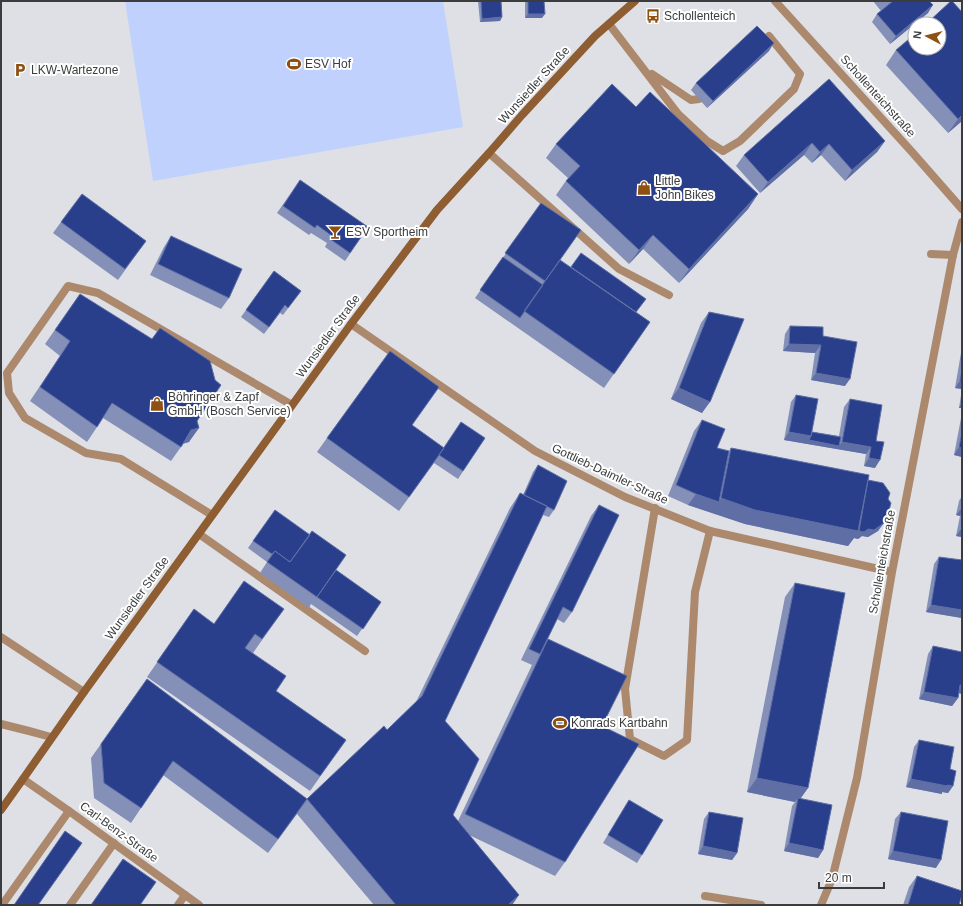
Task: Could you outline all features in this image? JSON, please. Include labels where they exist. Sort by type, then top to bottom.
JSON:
[{"type":"main road","name":"Wunsiedler Straße","points":[[1,810],[198,534],[351,324],[437,210],[595,36],[635,1]]},
{"type":"street","name":"Schollenteichstraße","points":[[775,1],[962,209]]},
{"type":"street","points":[[609,24],[646,70],[678,114],[707,141],[722,151],[740,140],[794,89],[800,74],[769,36],[761,42]]},
{"type":"street","points":[[646,70],[692,100],[699,100]]},
{"type":"street","points":[[489,153],[619,269],[669,296]]},
{"type":"street","name":"Schollenteichstraße","points":[[821,905],[832,879],[857,778],[892,572],[953,255],[962,222]]},
{"type":"street","points":[[931,254],[953,255]]},
{"type":"street","points":[[212,515],[122,459],[86,453],[25,418],[9,393],[7,373],[68,286],[98,292],[292,405]]},
{"type":"street","name":"Gottlieb-Daimler-Straße","points":[[351,324],[535,451],[625,497],[710,531],[892,572]]},
{"type":"street","points":[[655,508],[626,689],[630,739],[664,756],[687,740],[695,592],[710,531]]},
{"type":"street","points":[[198,534],[365,651]]},
{"type":"street","points":[[1,637],[84,692]]},
{"type":"street","points":[[1,724],[52,738]]},
{"type":"street","name":"Carl-Benz-Straße","points":[[23,779],[69,810],[199,905]]},
{"type":"street","points":[[2,905],[69,810]]},
{"type":"street","points":[[70,905],[114,843]]},
{"type":"street","points":[[178,905],[185,895]]},
{"type":"street","points":[[705,896],[761,905]]},
{"type":"shaded area","name":"ESV Hof","points":[[125,1],[443,1],[463,127],[153,181]]},
{"type":"building","points":[[481,1],[501,1],[502,17],[482,19]]},
{"type":"building","points":[[528,1],[544,1],[545,14],[528,14]]},
{"type":"building","points":[[893,1],[929,1],[933,5],[920,16],[907,16],[907,27],[896,36],[877,14]]},
{"type":"building","points":[[951,1],[962,12],[962,115],[958,119],[896,50],[907,41],[907,56],[947,56],[947,16],[935,16]]},
{"type":"building","points":[[757,26],[774,43],[713,101],[696,83]]},
{"type":"building","points":[[829,79],[885,141],[852,170],[829,144],[820,152],[812,143],[768,182],[744,155]]},
{"type":"building","name":"Little John Bikes","points":[[612,84],[636,107],[650,92],[758,194],[689,269],[653,235],[639,250],[566,181],[580,166],[556,144]]},
{"type":"building","points":[[300,180],[368,227],[350,253],[330,239],[332,236],[317,225],[315,228],[283,206]]},
{"type":"building","points":[[82,194],[146,241],[125,269],[61,222]]},
{"type":"building","points":[[541,203],[581,230],[545,281],[505,253]]},
{"type":"building","points":[[171,236],[242,269],[229,298],[158,264]]},
{"type":"building","points":[[581,253],[646,299],[636,312],[571,267]]},
{"type":"building","points":[[503,257],[543,285],[520,318],[480,290]]},
{"type":"building","points":[[560,260],[650,322],[614,374],[524,311]]},
{"type":"building","points":[[274,271],[301,291],[288,308],[285,305],[269,327],[246,310]]},
{"type":"building","points":[[80,294],[152,339],[160,328],[210,361],[215,380],[221,385],[197,421],[199,428],[191,430],[181,447],[112,403],[97,427],[40,387],[70,341],[55,330]]},
{"type":"building","points":[[709,312],[744,319],[710,402],[679,388]]},
{"type":"building","points":[[790,326],[823,327],[823,336],[857,342],[850,379],[816,373],[821,345],[789,344]]},
{"type":"building","points":[[390,351],[439,387],[412,425],[444,448],[409,497],[327,438]]},
{"type":"building","points":[[796,395],[818,399],[811,436],[789,432]]},
{"type":"building","points":[[850,399],[882,405],[876,441],[884,442],[880,460],[869,458],[871,447],[842,442]]},
{"type":"building","points":[[702,420],[725,429],[717,448],[729,451],[719,502],[676,485]]},
{"type":"building","points":[[461,422],[485,438],[463,471],[439,455]]},
{"type":"building","points":[[812,432],[841,437],[839,446],[809,440]]},
{"type":"building","points":[[962,433],[962,448],[959,447]]},
{"type":"building","points":[[731,448],[869,475],[858,531],[755,510],[721,498]]},
{"type":"building","points":[[538,465],[567,481],[554,510],[524,495]]},
{"type":"building","points":[[868,480],[883,483],[890,493],[888,499],[891,503],[888,514],[884,517],[884,523],[874,530],[868,529],[864,532],[859,531]]},
{"type":"building","points":[[520,493],[547,506],[445,721],[479,759],[453,815],[519,895],[508,905],[396,905],[307,799],[384,726],[387,730],[422,696]]},
{"type":"building","points":[[599,505],[619,515],[572,612],[563,607],[540,654],[529,649]]},
{"type":"building","points":[[275,510],[310,535],[290,562],[275,551],[272,554],[253,541]]},
{"type":"building","points":[[312,531],[346,555],[317,597],[267,562],[275,551],[290,562]]},
{"type":"building","points":[[939,557],[962,560],[962,610],[931,605]]},
{"type":"building","points":[[336,570],[381,602],[363,629],[317,597]]},
{"type":"building","points":[[244,581],[284,609],[262,639],[255,634],[245,648],[286,676],[276,691],[346,740],[320,776],[157,662],[194,609],[214,624]]},
{"type":"building","points":[[795,583],[845,593],[808,788],[757,778]]},
{"type":"building","points":[[548,639],[627,676],[602,726],[639,744],[565,862],[465,814]]},
{"type":"building","points":[[933,646],[962,652],[962,685],[960,685],[958,698],[924,692]]},
{"type":"building","points":[[147,679],[307,799],[278,839],[173,761],[141,808],[104,783],[101,744]]},
{"type":"building","points":[[919,740],[954,747],[950,769],[956,771],[953,786],[911,779]]},
{"type":"building","points":[[798,798],[832,805],[823,850],[789,843]]},
{"type":"building","points":[[629,800],[663,820],[642,855],[608,835]]},
{"type":"building","points":[[709,812],[743,818],[737,853],[703,846]]},
{"type":"building","points":[[901,812],[948,821],[941,860],[893,851]]},
{"type":"building","points":[[65,831],[82,843],[38,905],[14,905]]},
{"type":"building","points":[[123,859],[156,882],[140,905],[91,905]]},
{"type":"building","points":[[917,876],[962,891],[959,905],[908,905]]},
{"type":"place","name":"Schollenteich","points":[[653,16]]},
{"type":"place","name":"ESV Hof","points":[[294,64]]},
{"type":"place","name":"LKW-Wartezone","points":[[20,70]]},
{"type":"place","name":"Little John Bikes","points":[[644,188]]},
{"type":"place","name":"ESV Sportheim","points":[[335,232]]},
{"type":"place","name":"Böhringer & Zapf GmbH (Bosch Service)","points":[[157,404]]},
{"type":"place","name":"Konrads Kartbahn","points":[[560,723]]}]
